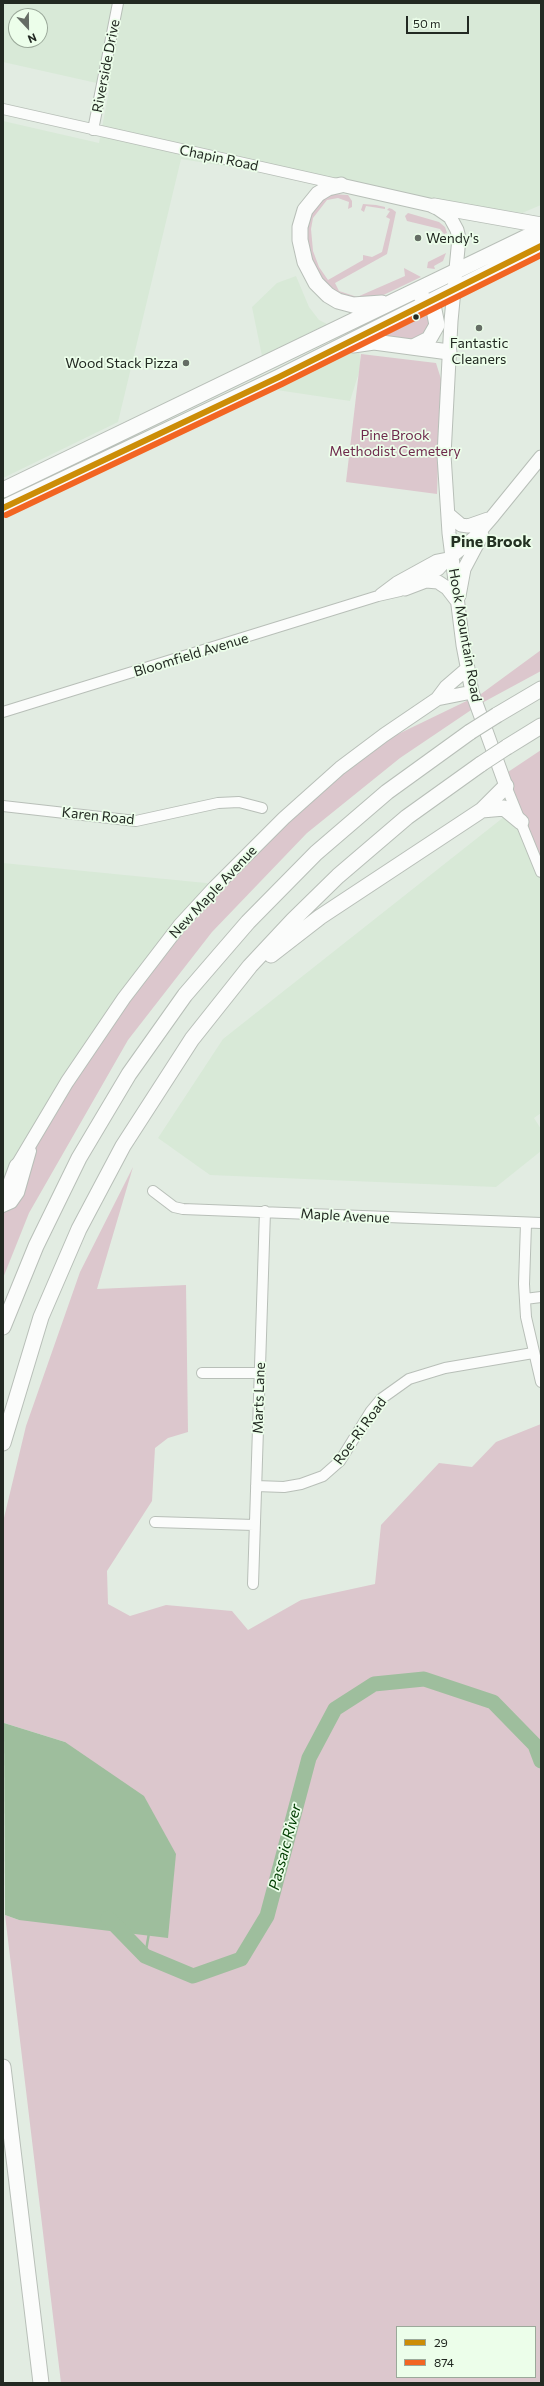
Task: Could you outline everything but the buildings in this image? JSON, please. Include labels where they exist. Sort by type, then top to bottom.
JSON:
[{"type":"highway","points":[[341,185],[323,191],[304,210],[300,227],[300,240],[305,262],[320,287],[338,301],[354,304],[389,302]]},
{"type":"highway","points":[[434,206],[541,225]]},
{"type":"highway","points":[[3,490],[389,302],[541,230]]},
{"type":"highway","points":[[3,508],[332,351],[454,288],[541,246]]},
{"type":"highway","points":[[413,347],[429,339],[436,330],[437,319],[434,310],[428,302],[414,291]]},
{"type":"highway","points":[[332,351],[374,342],[449,352]]},
{"type":"highway","points":[[3,1327],[36,1246],[79,1158],[129,1074],[185,995],[248,922],[316,852],[387,792],[470,732],[541,689]]},
{"type":"highway","points":[[3,1442],[21,1377],[41,1317],[79,1229],[107,1173],[138,1119],[173,1066],[210,1015],[271,943],[338,876],[407,817],[481,764],[541,726]]},
{"type":"highway","points":[[210,1015],[258,968],[304,928],[482,810],[506,786]]},
{"type":"highway","points":[[482,810],[504,808],[521,822]]},
{"type":"highway","points":[[3,1205],[17,1166]]},
{"type":"highway","points":[[3,2067],[41,2383]]},
{"type":"main road","name":"Chapin Road","points":[[341,185],[434,206]]},
{"type":"main road","name":"Hook Mountain Road","points":[[434,206],[450,217],[457,230],[459,238],[449,352],[444,456],[451,557],[472,692],[506,786]]},
{"type":"main road","name":"Bloomfield Avenue","points":[[451,557],[474,538],[494,516],[541,457]]},
{"type":"main road","points":[[448,514],[461,525],[468,526],[494,516]]},
{"type":"main road","points":[[458,602],[464,569],[470,554],[494,516]]},
{"type":"main road","points":[[405,589],[426,581],[438,582],[447,588],[458,602]]},
{"type":"main road","name":"New Maple Avenue","points":[[17,1166],[39,1132],[67,1082],[124,998],[180,925],[215,887],[280,822],[340,768],[384,735],[437,699],[446,687],[468,668]]},
{"type":"main road","name":"New Maple Avenue","points":[[437,699],[472,692]]},
{"type":"street","name":"Riverside Drive","points":[[93,130],[118,3]]},
{"type":"street","name":"Chapin Road","points":[[3,109],[341,185]]},
{"type":"street","name":"Bloomfield Avenue","points":[[3,712],[378,596],[405,589],[439,570],[451,557]]},
{"type":"street","name":"Bloomfield Avenue","points":[[378,596],[396,582],[436,560],[451,557]]},
{"type":"street","name":"Hook Mountain Road","points":[[506,786],[541,872]]},
{"type":"street","name":"Karen Road","points":[[3,806],[136,821],[218,803],[239,802],[262,808]]},
{"type":"street","name":"New Maple Avenue","points":[[3,1205],[12,1203],[19,1193],[28,1159],[39,1132]]},
{"type":"street","points":[[3,1182],[17,1166]]},
{"type":"street","name":"Maple Avenue","points":[[153,1191],[174,1207],[179,1208],[526,1224],[541,1223]]},
{"type":"street","name":"Marts Lane","points":[[253,1584],[265,1211]]},
{"type":"street","points":[[526,1224],[525,1299],[533,1353],[541,1382]]},
{"type":"street","points":[[525,1299],[541,1297]]},
{"type":"street","name":"Roe-Ri Road","points":[[256,1486],[284,1486],[301,1484],[323,1476],[340,1461],[381,1399],[409,1379],[445,1368],[533,1353]]},
{"type":"street","points":[[202,1372],[260,1373]]},
{"type":"street","points":[[156,1522],[254,1525]]},
{"type":"shaded area","points":[[3,3],[541,3],[541,205],[522,213],[181,159],[118,422],[3,478],[3,121],[99,143],[110,86],[3,62]]},
{"type":"shaded area","points":[[296,276],[309,307],[319,320],[327,324],[262,356],[252,307],[277,283]]},
{"type":"shaded area","points":[[359,350],[361,366],[350,401],[277,390],[348,353]]},
{"type":"shaded area","points":[[514,809],[541,881],[541,1113],[534,1118],[541,1129],[541,1151],[496,1187],[210,1175],[158,1138],[223,1039]]},
{"type":"shaded area","points":[[3,863],[216,884],[8,1172],[3,1182]]},
{"type":"shaded area","points":[[4,1723],[65,1742],[144,1796],[176,1854],[168,1938],[19,1920],[5,1915]]},
{"type":"green space","points":[[333,194],[348,195],[352,201],[352,207],[348,209],[349,202],[338,198],[327,200],[313,218],[311,229],[313,251],[319,267],[328,280],[363,260],[363,255],[372,257],[382,252],[390,219],[386,217],[390,211],[387,210],[389,208],[396,212],[387,254],[335,283],[339,291],[357,297],[405,276],[404,268],[421,277],[373,300],[343,299],[322,281],[305,245],[307,217],[326,196]]},
{"type":"green space","points":[[363,204],[385,207],[385,209],[366,206],[364,212],[361,210]]},
{"type":"green space","points":[[408,213],[439,222],[445,227],[447,233],[444,234],[440,229],[407,221],[405,216]]},
{"type":"green space","points":[[446,253],[443,261],[434,266],[435,269],[427,268],[428,262]]},
{"type":"green space","points":[[429,314],[430,328],[416,341],[388,337],[388,334]]},
{"type":"green space","name":"Pine Brook Methodist Cemetery","points":[[361,354],[436,363],[441,379],[437,494],[346,482]]},
{"type":"green space","points":[[541,650],[541,671],[480,704],[400,758],[307,833],[212,932],[128,1040],[29,1213],[3,1278],[3,1182],[8,1172],[84,1054],[216,884],[359,753],[481,694]]},
{"type":"green space","points":[[541,750],[541,881],[502,776]]},
{"type":"green space","points":[[133,1167],[97,1289],[186,1285],[188,1432],[168,1438],[155,1448],[152,1501],[107,1571],[108,1604],[130,1616],[166,1605],[232,1611],[248,1630],[301,1600],[375,1584],[381,1525],[439,1463],[472,1467],[496,1442],[541,1424],[541,2383],[61,2383],[5,1915],[19,1920],[65,1742],[4,1723],[3,1724],[3,1522],[26,1426],[80,1272]]},
{"type":"waterway","name":"Passaic River","points":[[108,1918],[145,1956],[193,1976],[241,1959],[267,1916],[309,1758],[335,1709],[374,1684],[424,1679],[493,1702],[535,1745],[541,1761]]},
{"type":"waterway","points":[[145,1956],[149,1933]]},
{"type":"transit line","name":"29","points":[[3,508],[279,377],[541,246]]},
{"type":"transit line","name":"874","points":[[6,515],[282,384],[541,255]]},
{"type":"place","name":"Wendy's","points":[[418,238]]},
{"type":"place","name":"Fantastic Cleaners","points":[[479,328]]},
{"type":"place","name":"Wood Stack Pizza","points":[[186,363]]},
{"type":"district","name":"Pine Brook","points":[[491,542]]}]
